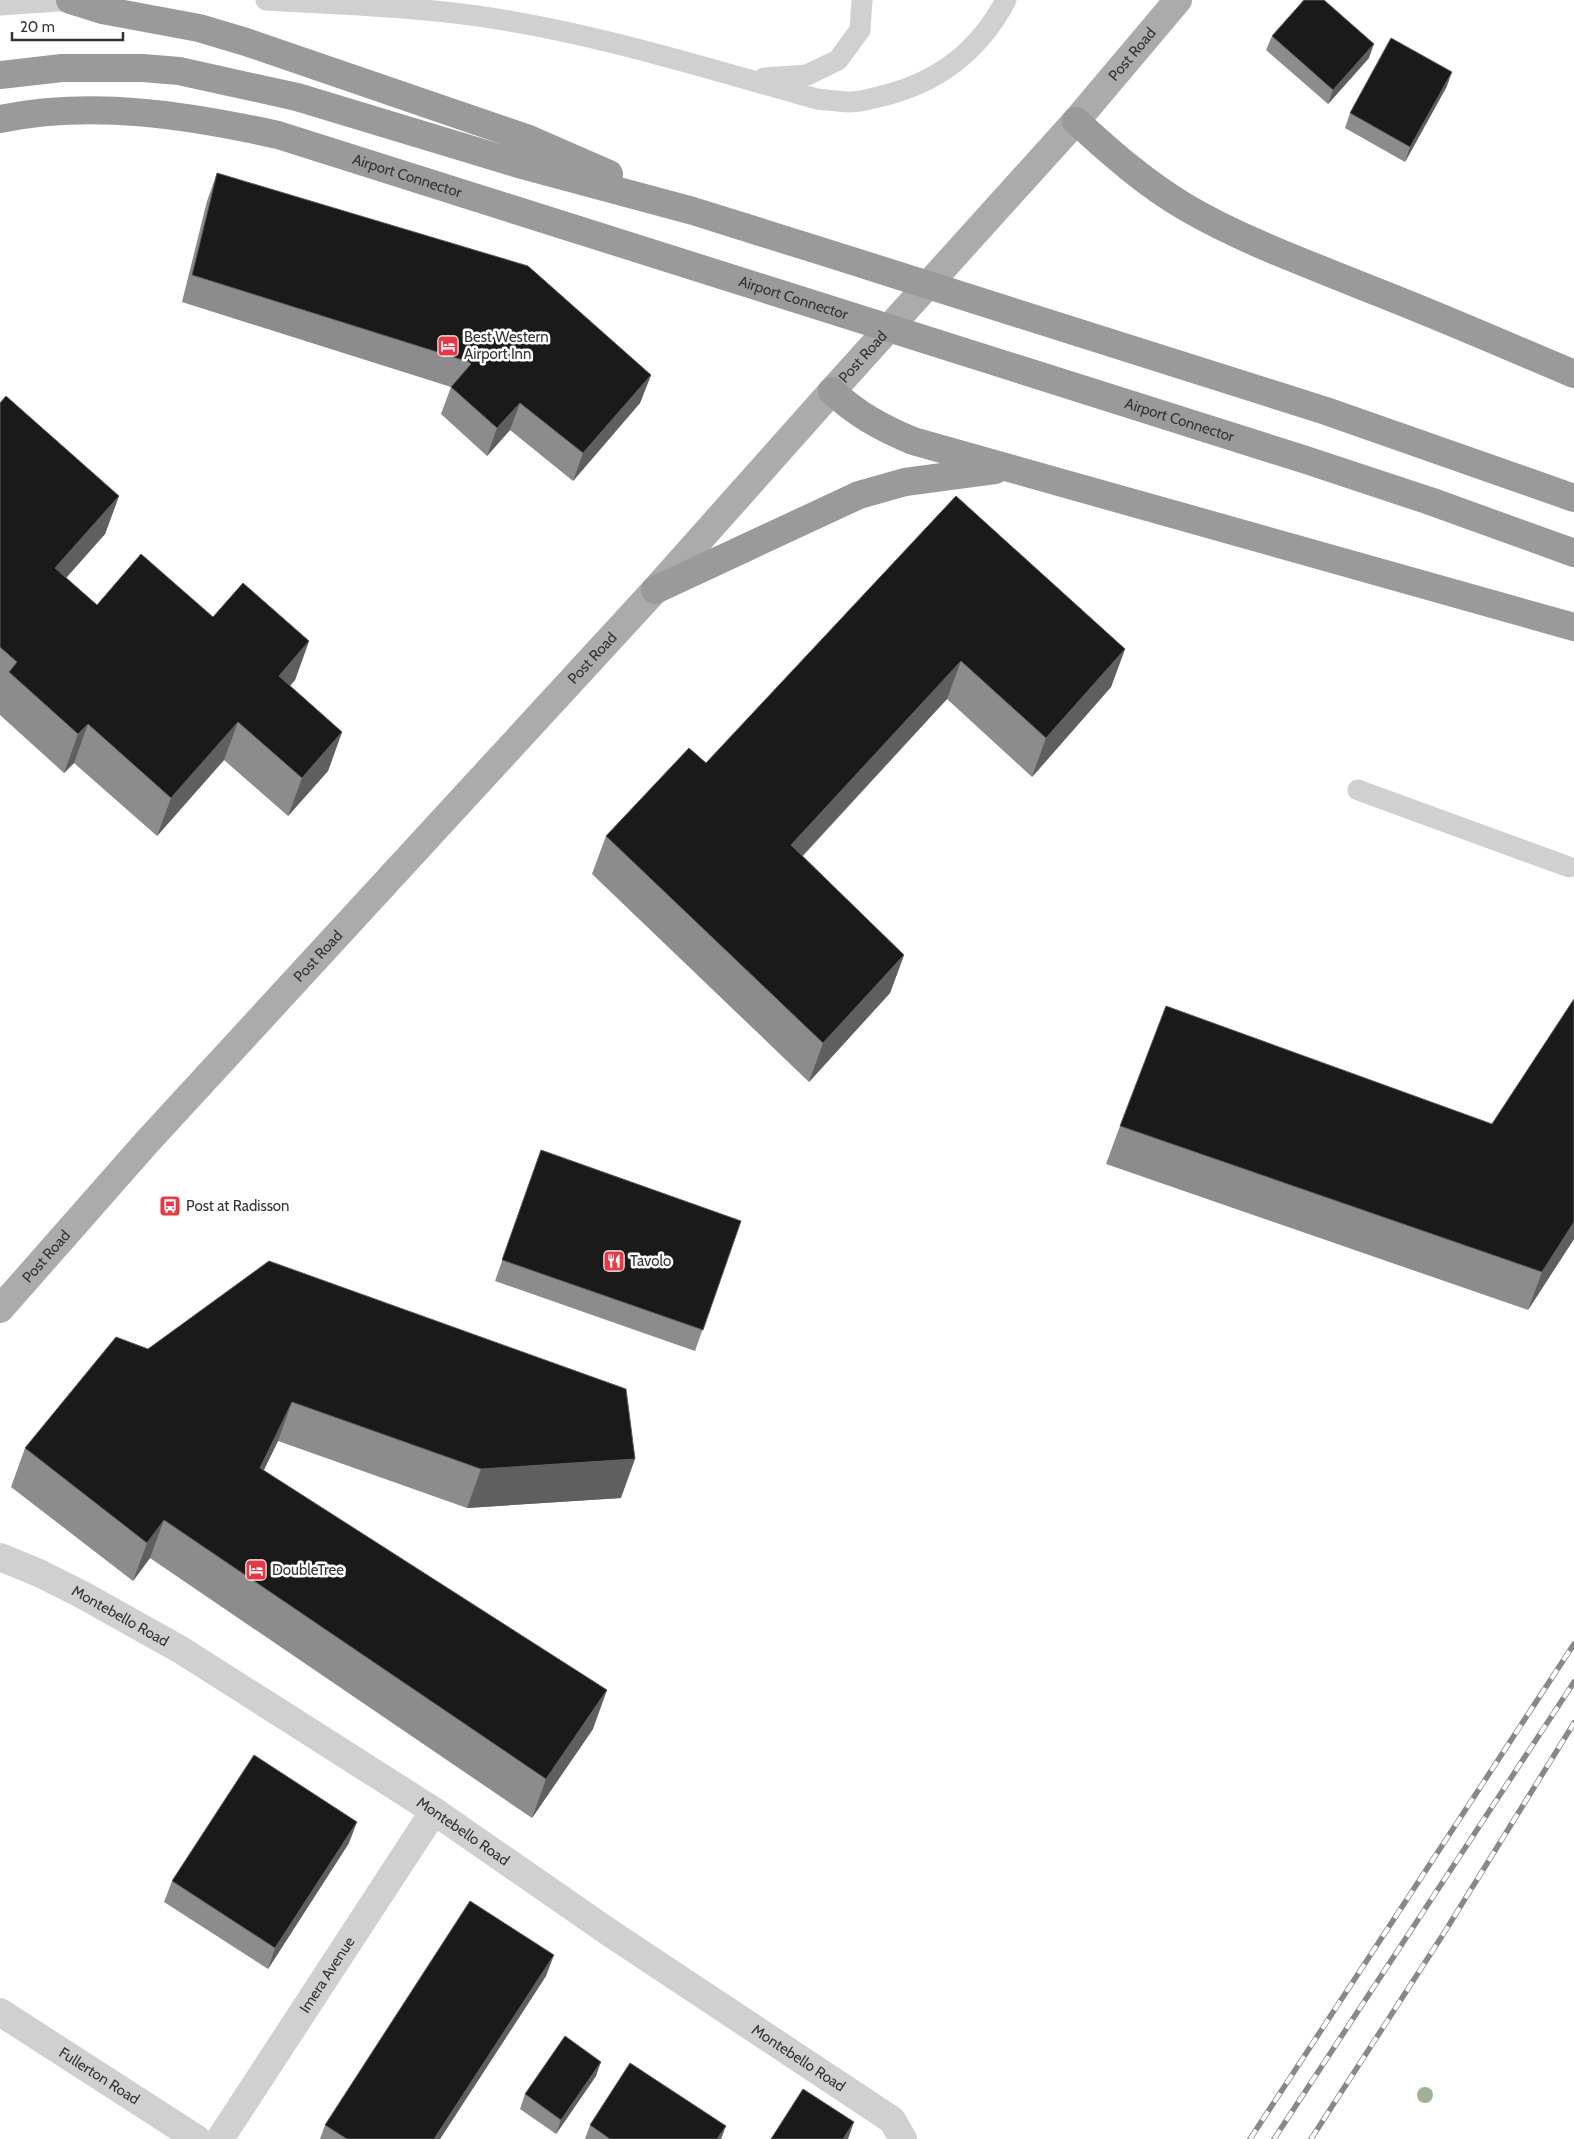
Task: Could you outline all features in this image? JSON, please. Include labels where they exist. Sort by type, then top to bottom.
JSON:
[{"type":"highway","points":[[72,0],[102,10],[199,28],[299,60],[529,139],[693,211]]},
{"type":"highway","points":[[0,75],[62,68],[106,67],[179,72],[215,78],[297,97],[522,165],[693,211],[1020,313],[1326,411],[1574,498]]},
{"type":"highway","name":"Airport Connector","points":[[0,119],[76,109],[145,112],[212,121],[278,135],[1421,498],[1574,553]]},
{"type":"highway","points":[[1076,121],[1117,158],[1152,185],[1218,225],[1296,260],[1369,288],[1574,374]]},
{"type":"highway","points":[[832,391],[849,408],[890,432],[913,441],[1574,627]]},
{"type":"highway","points":[[655,590],[859,495],[905,482],[1006,468]]},
{"type":"main road","name":"Post Road","points":[[0,1309],[147,1142],[655,590],[1076,121],[1178,0]]},
{"type":"street","name":"Montebello Road","points":[[0,1557],[81,1594],[181,1650],[434,1811],[610,1933],[892,2120],[903,2139]]},
{"type":"street","name":"Imera Avenue","points":[[220,2139],[434,1811]]},
{"type":"street","name":"Fullerton Road","points":[[0,2012],[197,2139]]},
{"type":"lane","points":[[0,5],[72,0]]},
{"type":"lane","points":[[266,0],[431,11],[515,22],[597,40],[817,99],[853,102],[898,92],[942,73],[971,49],[1006,0]]},
{"type":"lane","points":[[725,73],[769,79],[807,75],[838,60],[860,30],[862,0]]},
{"type":"lane","points":[[1358,790],[1569,867]]},
{"type":"building","points":[[1304,0],[1324,0],[1374,44],[1333,90],[1272,36]]},
{"type":"building","points":[[1391,38],[1452,72],[1410,147],[1350,113]]},
{"type":"building","name":"Best Western Airport Inn","points":[[217,173],[528,266],[651,375],[583,453],[520,403],[497,428],[451,387],[471,364],[469,362],[192,275]]},
{"type":"building","points":[[6,396],[119,496],[55,568],[97,605],[141,554],[213,617],[243,583],[309,641],[279,676],[342,732],[302,778],[238,722],[171,798],[88,724],[78,734],[9,672],[17,662],[0,647],[0,403]]},
{"type":"building","points":[[956,496],[1125,649],[1046,738],[961,661],[791,845],[904,955],[823,1043],[606,836],[689,748],[706,763]]},
{"type":"building","points":[[1574,999],[1574,1222],[1542,1272],[1120,1126],[1166,1006],[1492,1124]]},
{"type":"building","name":"Tavolo","points":[[541,1150],[741,1221],[703,1330],[502,1260]]},
{"type":"building","name":"DoubleTree","points":[[269,1261],[626,1389],[635,1459],[481,1469],[292,1402],[260,1468],[607,1690],[546,1779],[164,1520],[147,1543],[25,1448],[116,1337],[148,1349]]},
{"type":"building","points":[[254,1755],[357,1822],[275,1948],[172,1881]]},
{"type":"building","points":[[470,1901],[554,1955],[434,2139],[347,2139],[325,2125]]},
{"type":"building","points":[[565,2036],[601,2062],[561,2120],[525,2094]]},
{"type":"building","points":[[630,2063],[726,2126],[717,2139],[610,2139],[590,2125]]},
{"type":"building","points":[[803,2089],[854,2122],[843,2139],[771,2139]]},
{"type":"railway","points":[[1250,2139],[1574,1644]]},
{"type":"railway","points":[[1274,2139],[1574,1682]]},
{"type":"railway","points":[[1311,2139],[1444,1933],[1574,1723]]},
{"type":"place","name":"Best Western Airport Inn","points":[[448,346]]},
{"type":"place","name":"Post at Radisson","points":[[170,1206]]},
{"type":"place","name":"Tavolo","points":[[614,1261]]},
{"type":"place","name":"DoubleTree","points":[[256,1570]]}]
